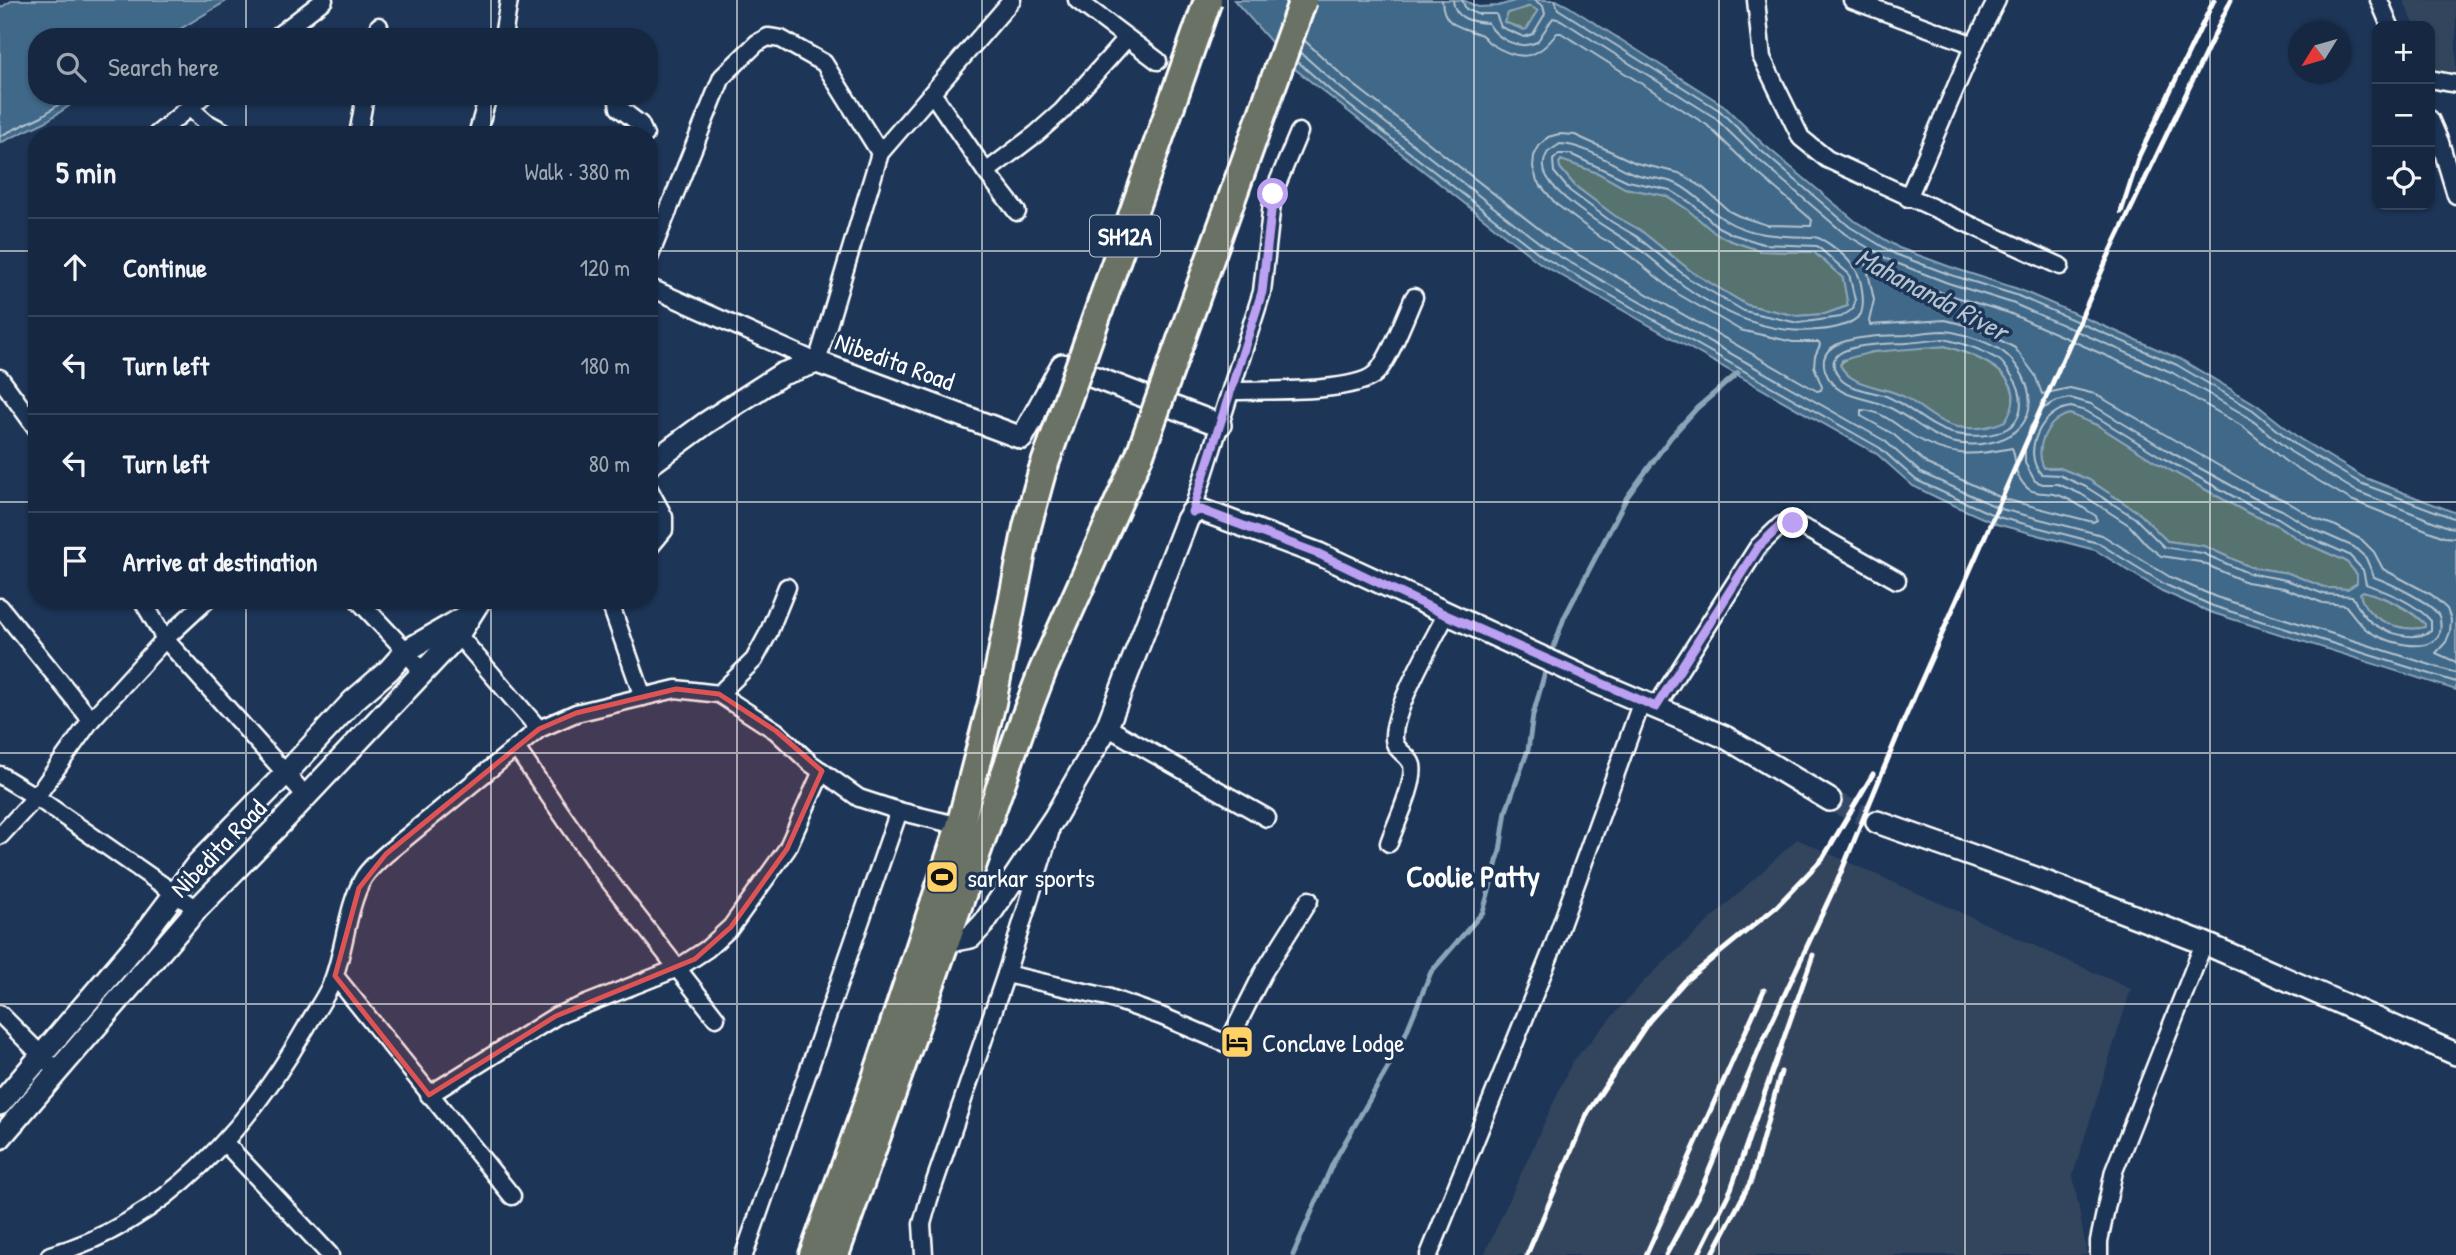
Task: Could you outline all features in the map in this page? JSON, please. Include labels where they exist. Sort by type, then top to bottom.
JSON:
[{"type":"main road","name":"SH12A","points":[[813,1255],[872,1093],[960,826],[992,704],[1024,540],[1042,472],[1208,0]]},
{"type":"main road","points":[[835,1255],[1008,761],[1043,670],[1140,454],[1303,0]]},
{"type":"street","points":[[288,28],[324,0]]},
{"type":"street","points":[[504,28],[509,0]]},
{"type":"street","points":[[1077,0],[1158,61]]},
{"type":"street","points":[[1756,0],[1762,58],[1801,138],[1827,159],[2060,266]]},
{"type":"street","points":[[1852,0],[1974,45]]},
{"type":"street","points":[[1908,198],[1974,45],[1997,0]]},
{"type":"street","points":[[2379,0],[2388,21]]},
{"type":"street","points":[[658,291],[817,362],[880,153],[1009,1]]},
{"type":"street","points":[[658,236],[722,77],[757,43],[768,37],[782,39],[824,63],[880,153]]},
{"type":"street","points":[[986,172],[1037,134],[1062,111],[1127,38]]},
{"type":"street","points":[[2435,80],[2456,84]]},
{"type":"street","points":[[932,93],[1017,212]]},
{"type":"street","points":[[167,126],[192,105]]},
{"type":"street","points":[[360,126],[363,105]]},
{"type":"street","points":[[480,126],[485,105]]},
{"type":"street","points":[[619,105],[641,126]]},
{"type":"street","points":[[190,107],[213,126]]},
{"type":"street","points":[[2435,130],[2456,195]]},
{"type":"street","points":[[945,942],[971,937],[984,923],[1055,817],[1107,727],[1192,512],[1232,391],[1262,292],[1273,194],[1299,132]]},
{"type":"street","points":[[1232,391],[1340,386],[1375,374],[1414,297]]},
{"type":"street","name":"Nibedita Road","points":[[658,458],[706,423],[782,374],[817,362],[1021,438],[1062,365],[1220,425]]},
{"type":"street","points":[[0,378],[28,417]]},
{"type":"street","points":[[658,506],[664,517],[664,530],[658,537]]},
{"type":"street","points":[[1192,512],[1201,510],[1319,554],[1446,615],[1725,737],[1830,800]]},
{"type":"street","points":[[1429,1255],[1649,704],[1758,547],[1781,525],[1793,523],[1802,527],[1897,580]]},
{"type":"street","points":[[719,694],[754,660],[787,587]]},
{"type":"street","points":[[0,607],[91,720]]},
{"type":"street","points":[[147,609],[165,639],[306,796]]},
{"type":"street","points":[[0,836],[36,797],[91,720],[165,639],[197,609]]},
{"type":"street","points":[[367,609],[407,651],[422,672]]},
{"type":"street","points":[[0,1104],[140,940],[198,863],[354,701],[407,651],[472,609]]},
{"type":"street","name":"Nibedita Road","points":[[0,1138],[197,909],[458,635],[474,609]]},
{"type":"street","points":[[611,609],[643,697]]},
{"type":"street","points":[[1389,843],[1410,787],[1413,771],[1409,758],[1398,750],[1394,743],[1396,725],[1410,684],[1446,615]]},
{"type":"street","points":[[458,635],[538,729]]},
{"type":"street","points":[[61,1254],[145,1210],[190,1175],[224,1142],[254,1107],[293,1049],[335,976],[359,888],[370,869],[538,729],[576,713],[676,690],[719,694],[776,731],[822,771],[859,798],[960,826]]},
{"type":"street","points":[[1107,727],[1267,818]]},
{"type":"street","points":[[516,748],[597,865],[716,1018]]},
{"type":"street","points":[[429,1095],[556,1016],[678,968],[707,949],[731,927],[787,849],[822,771]]},
{"type":"street","points":[[0,775],[197,909]]},
{"type":"street","points":[[744,1255],[899,811]]},
{"type":"street","points":[[924,1255],[922,1224],[929,1199],[1006,974],[1055,817]]},
{"type":"street","points":[[1877,822],[1999,864],[2204,943],[2456,1054]]},
{"type":"street","points":[[1006,974],[1107,997],[1224,1043],[1230,1039],[1262,973],[1309,900]]},
{"type":"street","points":[[2099,1255],[2099,1241],[2114,1171],[2204,943]]},
{"type":"street","points":[[335,976],[512,1196]]},
{"type":"street","points":[[0,1014],[58,1072]]},
{"type":"street","points":[[224,1142],[330,1255]]},
{"type":"highlighted area","points":[[676,689],[719,694],[776,731],[822,771],[787,849],[731,927],[695,959],[556,1016],[429,1095],[335,976],[359,888],[386,854],[539,729],[576,713]]},
{"type":"shaded area","points":[[2403,0],[2456,0],[2456,75],[2435,72],[2435,21],[2413,21]]},
{"type":"shaded area","points":[[1797,839],[2131,989],[2073,1175],[2087,1255],[1484,1255],[1572,1062],[1643,982]]},
{"type":"green space","points":[[1531,6],[1538,10],[1527,29],[1504,22],[1508,13]]},
{"type":"green space","points":[[1562,160],[1598,173],[1625,188],[1667,196],[1715,233],[1729,240],[1761,251],[1814,252],[1843,278],[1848,306],[1825,314],[1797,316],[1747,305],[1692,272],[1640,230],[1615,216],[1575,186],[1560,168],[1559,163]]},
{"type":"green space","points":[[1945,346],[1987,363],[2008,381],[2013,393],[2012,406],[2005,422],[1976,428],[1950,425],[1898,394],[1861,383],[1845,373],[1840,365],[1846,360],[1871,352]]},
{"type":"green space","points":[[2070,414],[2097,425],[2159,464],[2248,513],[2346,561],[2357,574],[2357,583],[2348,589],[2326,588],[2288,573],[2250,567],[2204,546],[2167,541],[2139,513],[2089,480],[2060,468],[2044,468],[2040,452],[2044,435],[2055,421]]},
{"type":"green space","points":[[2363,591],[2404,609],[2425,624],[2425,627],[2416,629],[2396,626],[2376,617],[2363,602],[2360,593]]},
{"type":"water","points":[[13,0],[228,0],[182,28],[28,28],[28,105],[70,105],[45,122],[28,126],[28,130],[0,143],[0,8]]},
{"type":"water","name":"Mahananda River","points":[[1234,0],[1463,0],[1478,7],[1498,6],[1518,0],[1556,0],[1568,6],[1723,105],[1762,143],[1855,221],[1899,248],[2018,289],[2180,359],[2257,405],[2300,439],[2363,477],[2456,513],[2456,690],[2210,612],[2162,591],[2095,550],[1996,524],[1913,486],[1877,454],[1541,264],[1295,69]],"holes":[[[1530,6],[1538,11],[1524,30],[1504,22],[1508,13]],[[1561,160],[1598,173],[1625,188],[1667,196],[1715,233],[1729,240],[1761,251],[1814,252],[1843,278],[1848,306],[1825,314],[1797,316],[1747,305],[1692,272],[1640,230],[1615,216],[1575,186],[1559,163]],[[1945,346],[1973,356],[1999,371],[2008,381],[2013,392],[2012,406],[2005,421],[1994,425],[1982,428],[1950,425],[1898,394],[1861,383],[1845,373],[1840,365],[1842,360],[1872,352]],[[2070,414],[2097,425],[2159,464],[2248,513],[2346,561],[2357,574],[2357,583],[2348,589],[2326,588],[2288,573],[2250,567],[2204,546],[2167,541],[2139,513],[2089,480],[2060,468],[2044,468],[2040,452],[2042,443],[2055,421]],[[2363,591],[2380,596],[2412,613],[2425,627],[2406,628],[2385,622],[2368,610],[2360,593]]]},
{"type":"waterway","points":[[1551,655],[1564,618],[1627,497],[1671,437],[1697,408],[1738,373]]},
{"type":"waterway","points":[[1293,1255],[1333,1163],[1401,1045],[1431,972],[1483,912],[1500,851],[1506,811],[1528,750],[1533,715],[1547,665]]},
{"type":"tunnel","points":[[1830,800],[1877,822]]},
{"type":"railway","points":[[2121,212],[2139,156],[2214,0]]},
{"type":"railway","points":[[1666,1255],[1701,1190],[1761,1045],[1837,882],[1901,727],[2107,259],[2231,0]]},
{"type":"railway","points":[[1527,1255],[1588,1112],[1649,1021],[1685,981],[1776,907],[1823,858],[1873,774]]},
{"type":"railway","points":[[1698,1255],[1731,1189],[1813,955]]},
{"type":"railway","points":[[1646,1255],[1764,990]]},
{"type":"railway","points":[[1712,1255],[1751,1181],[1781,1072]]},
{"type":"place","name":"sarkar sports","points":[[942,877]]},
{"type":"place","name":"Conclave Lodge","points":[[1237,1042]]},
{"type":"district","name":"Coolie Patty","points":[[1473,876]]},
{"type":"route","points":[[1273,194],[1262,292],[1192,512],[1201,510],[1319,554],[1446,615],[1656,707],[1758,547],[1781,525],[1793,523]]}]
